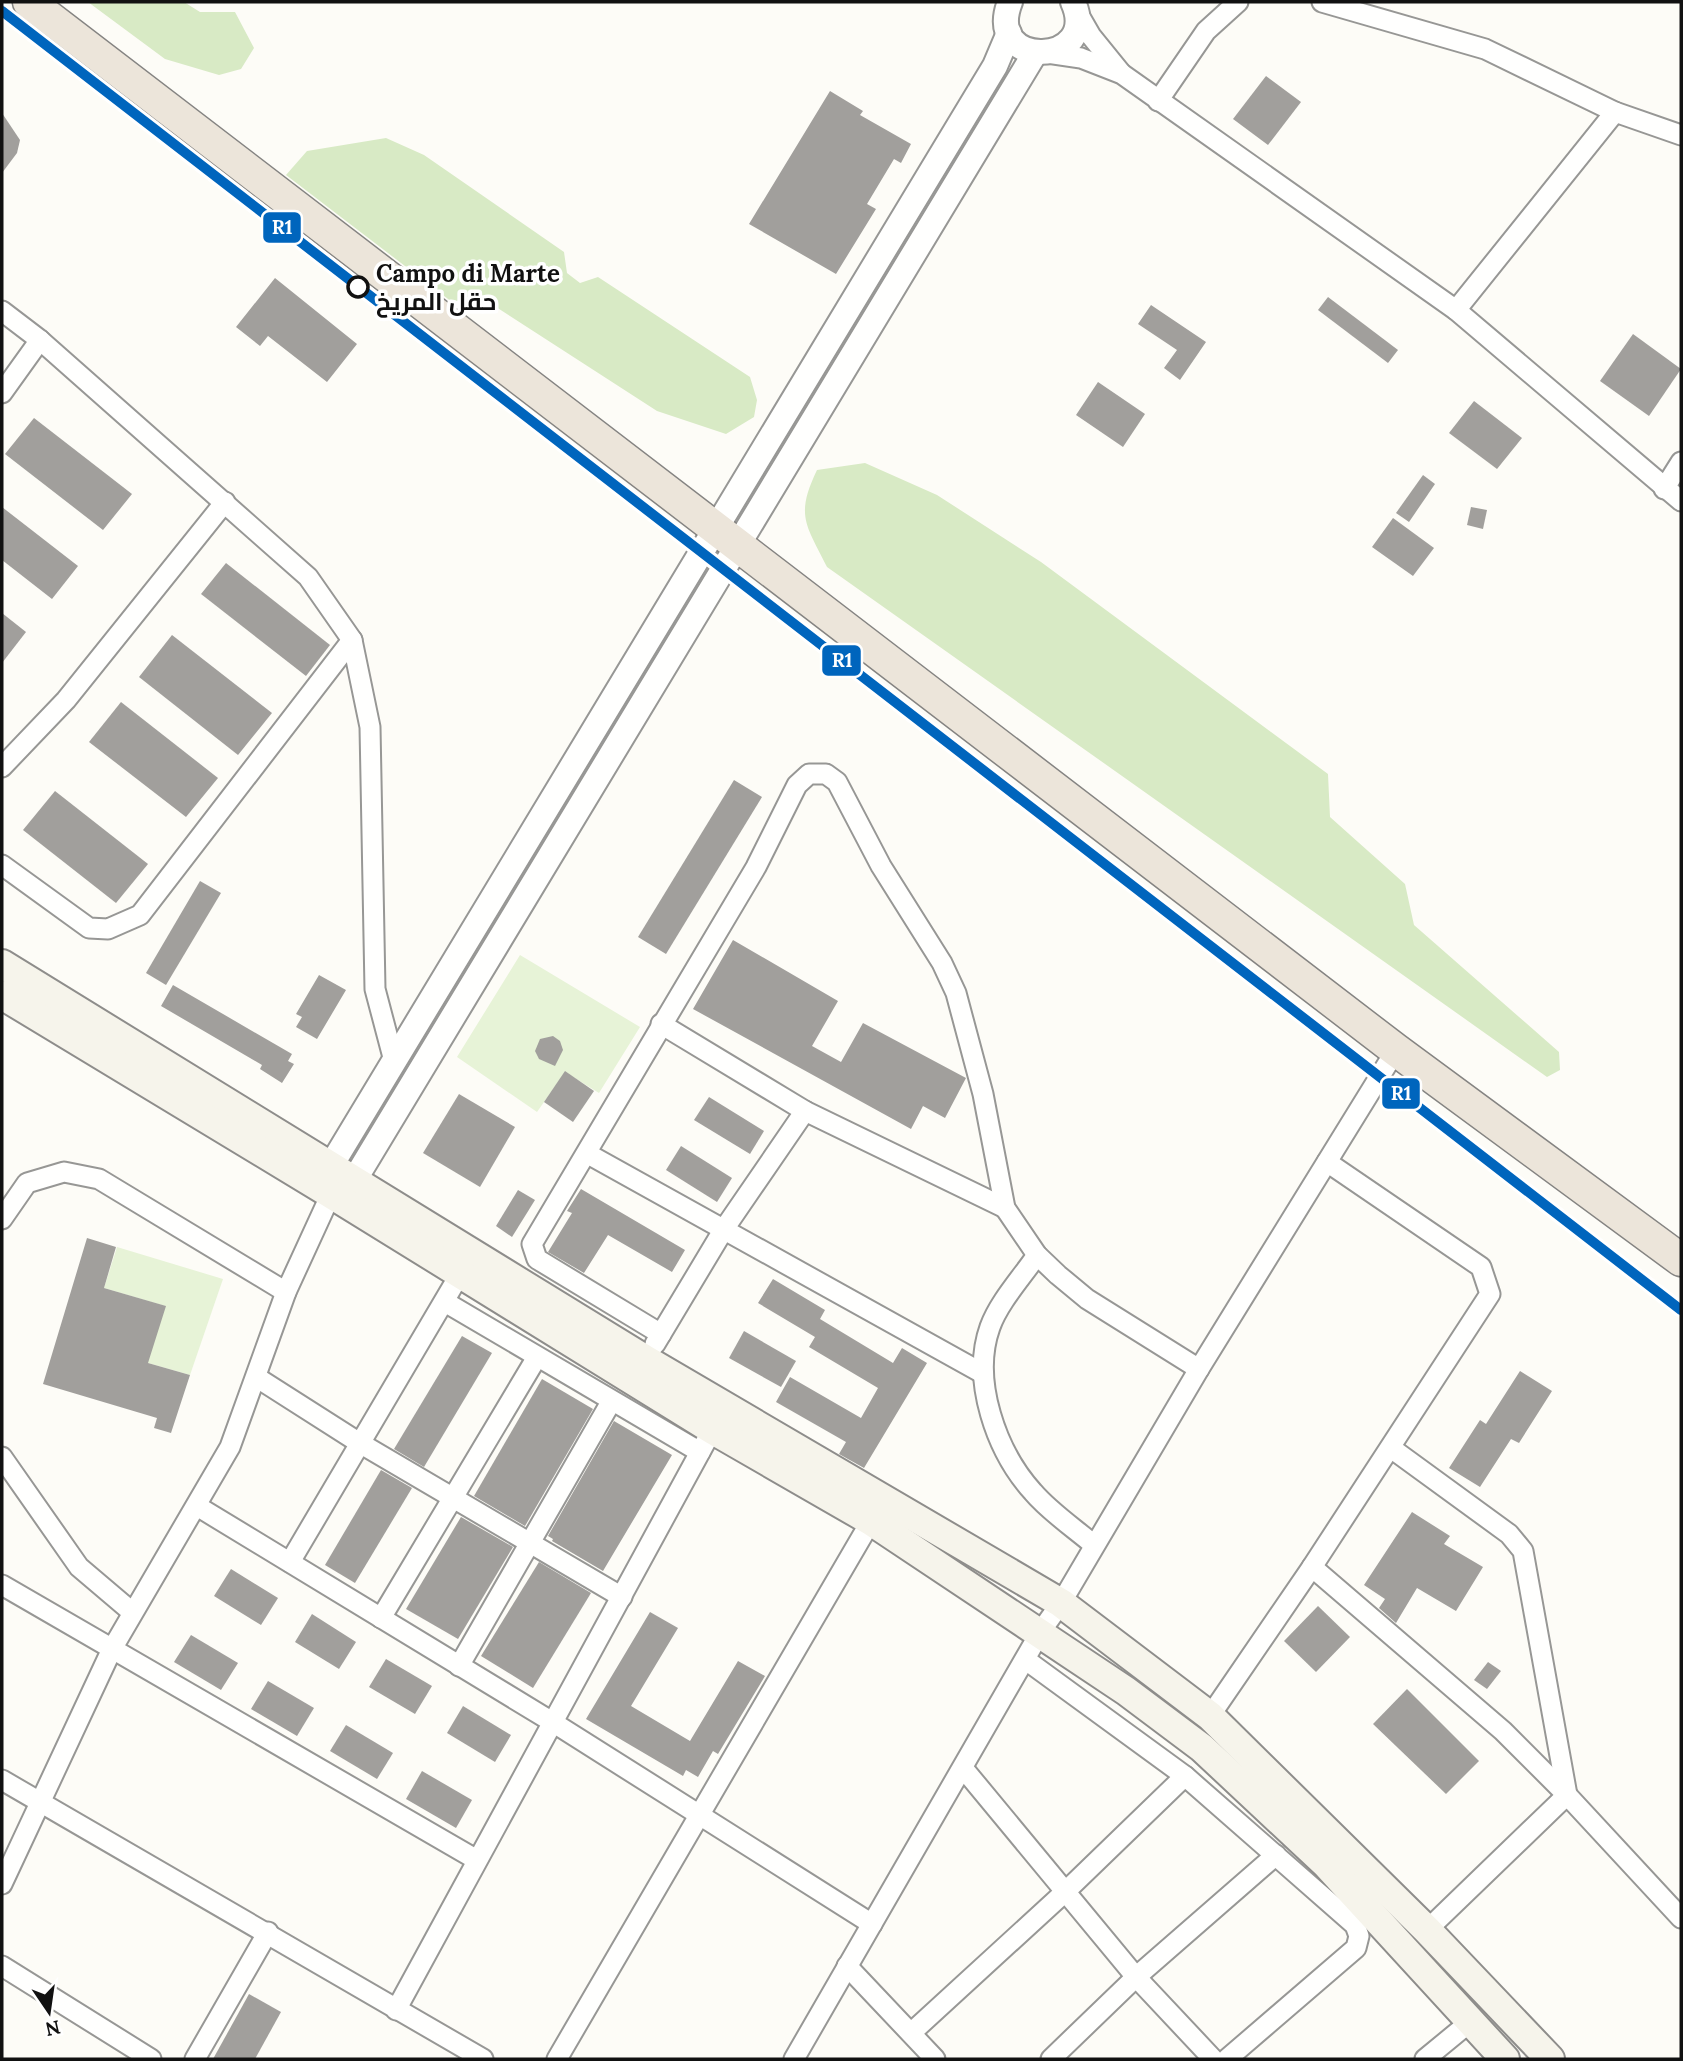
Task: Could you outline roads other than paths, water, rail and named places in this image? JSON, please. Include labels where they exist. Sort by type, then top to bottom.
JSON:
[{"type":"highway","points":[[29,2],[1396,1050],[1681,1260]]},
{"type":"main road","points":[[2,964],[343,1171],[646,1360],[713,1429],[1061,1603],[1210,1716],[1427,1930],[1550,2059]]},
{"type":"main road","points":[[2,995],[713,1429],[872,1521],[1041,1631],[1202,1748],[1326,1864],[1505,2059]]},
{"type":"street","points":[[1158,101],[1206,31],[1238,2]]},
{"type":"street","points":[[1322,2],[1356,14],[1485,48],[1615,112],[1681,135]]},
{"type":"street","points":[[2,1884],[38,1802],[112,1649],[230,1447],[286,1292],[394,1061],[727,537],[1041,53],[1068,42],[1077,20],[1074,5]]},
{"type":"street","points":[[1074,5],[1091,36],[1122,74],[1456,310],[1681,501]]},
{"type":"street","points":[[343,1171],[727,537],[995,65],[1006,15]]},
{"type":"street","points":[[1006,15],[1024,49],[1081,58],[1122,74]]},
{"type":"street","points":[[1456,310],[1615,112]]},
{"type":"street","points":[[2,311],[40,340],[308,577],[352,640],[370,727],[372,961],[375,989],[394,1061]]},
{"type":"street","points":[[2,393],[40,340]]},
{"type":"street","points":[[1664,489],[1681,462]]},
{"type":"street","points":[[2,766],[66,700],[225,502]]},
{"type":"street","points":[[2,865],[89,928],[108,929],[140,915],[352,640]]},
{"type":"street","points":[[661,1334],[537,1259],[532,1244],[588,1154],[661,1024],[756,867],[797,785],[808,774],[826,774],[837,782],[881,866],[942,963],[956,993],[983,1094],[1005,1208],[1037,1255],[1087,1299],[1199,1369]]},
{"type":"street","points":[[661,1024],[805,1111],[1005,1208]]},
{"type":"street","points":[[794,2059],[1041,1631],[1061,1603],[1199,1369],[1396,1050]]},
{"type":"street","points":[[646,1360],[724,1229],[805,1111]]},
{"type":"street","points":[[588,1154],[982,1373]]},
{"type":"street","points":[[1210,1716],[1391,1448],[1490,1294],[1481,1266],[1327,1162]]},
{"type":"street","points":[[2,1219],[27,1183],[64,1172],[99,1179],[286,1292]]},
{"type":"street","points":[[1037,1255],[991,1324],[983,1350],[982,1373],[1000,1440],[1014,1466],[1033,1492],[1094,1545]]},
{"type":"street","points":[[290,1562],[358,1442],[460,1274]]},
{"type":"street","points":[[396,2010],[713,1429],[611,1402],[445,1302]]},
{"type":"street","points":[[381,1618],[537,1357]]},
{"type":"street","points":[[256,1377],[358,1442],[622,1597]]},
{"type":"street","points":[[459,1666],[611,1402]]},
{"type":"street","points":[[1391,1448],[1509,1534],[1523,1551],[1567,1795]]},
{"type":"street","points":[[2,1457],[79,1567],[132,1612]]},
{"type":"street","points":[[197,1506],[554,1723],[872,1924]]},
{"type":"street","points":[[557,2059],[872,1521]]},
{"type":"street","points":[[1312,1567],[1503,1731],[1567,1795],[1681,1918]]},
{"type":"street","points":[[2,1586],[477,1860]]},
{"type":"street","points":[[1026,1660],[1185,1776],[1355,1925],[1359,1936],[1356,1948],[1227,2059]]},
{"type":"street","points":[[963,1768],[1136,1977],[1213,2059]]},
{"type":"street","points":[[911,2033],[1066,1891],[1185,1776]]},
{"type":"street","points":[[2,1780],[268,1932],[482,2059]]},
{"type":"street","points":[[1427,1930],[1567,1795]]},
{"type":"street","points":[[1051,2059],[1136,1977],[1276,1855]]},
{"type":"street","points":[[195,2059],[268,1932]]},
{"type":"street","points":[[2,1966],[151,2059]]},
{"type":"street","points":[[847,1966],[935,2059]]},
{"type":"street","points":[[1425,2059],[1470,2022]]},
{"type":"place","name":"Campo di Marte حقل المريخ","points":[[358,287]]}]
